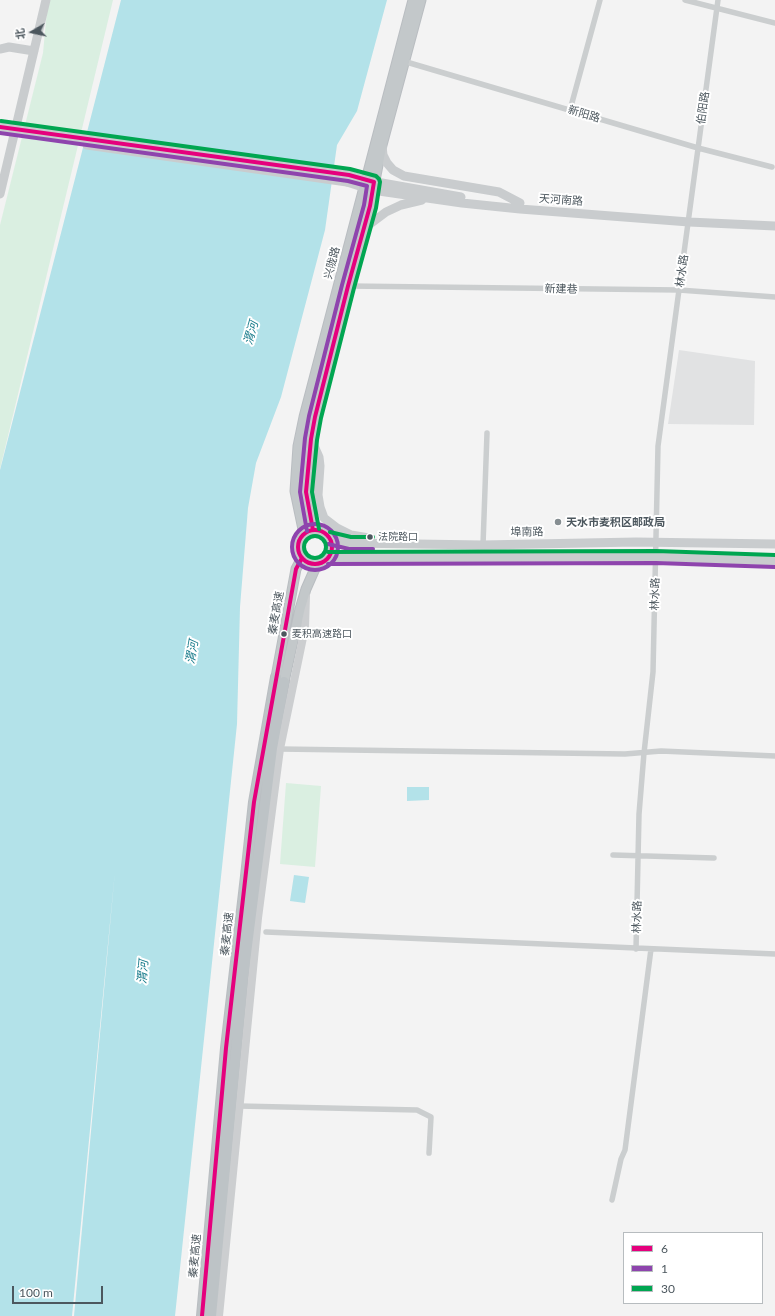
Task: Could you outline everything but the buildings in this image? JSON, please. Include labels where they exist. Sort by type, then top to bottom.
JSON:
[{"type":"highway","name":"兴陇路","points":[[313,530],[306,492],[311,439],[315,417],[370,206],[369,185],[382,145],[413,0]]},
{"type":"highway","name":"兴陇路","points":[[304,534],[295,491],[298,446],[304,417],[369,185],[401,61],[421,0]]},
{"type":"highway","points":[[313,530],[322,532],[329,538],[332,548],[328,558],[317,564],[306,562],[302,558],[298,548],[300,538],[304,534],[313,530]]},
{"type":"highway","name":"秦麦高速","points":[[211,1316],[243,977],[280,679],[296,569],[302,558]]},
{"type":"highway","name":"秦麦高速","points":[[202,1316],[226,1048],[254,802],[280,679],[306,589],[317,564]]},
{"type":"main road","points":[[0,194],[46,0]]},
{"type":"main road","points":[[0,49],[9,47],[34,51]]},
{"type":"main road","points":[[0,127],[348,179]]},
{"type":"main road","points":[[0,133],[348,179]]},
{"type":"main road","points":[[382,145],[383,154],[387,163],[393,170],[404,176],[499,192],[520,203]]},
{"type":"main road","name":"天河南路","points":[[348,179],[431,199],[520,209],[689,219],[775,220]]},
{"type":"main road","name":"天河南路","points":[[369,185],[520,203],[775,226]]},
{"type":"main road","points":[[362,235],[375,220],[393,208],[409,202],[431,199]]},
{"type":"main road","points":[[311,439],[319,457],[320,466],[318,495],[324,518],[337,528],[351,535],[361,538],[389,539],[408,544]]},
{"type":"main road","name":"埠南路","points":[[329,538],[350,543],[408,544],[483,545],[656,542],[775,544]]},
{"type":"main road","points":[[362,543],[359,550],[363,558]]},
{"type":"main road","points":[[328,558],[656,557],[775,560]]},
{"type":"main road","points":[[218,1316],[258,918],[280,749],[304,628],[306,589]]},
{"type":"street","points":[[570,110],[600,0]]},
{"type":"street","points":[[685,0],[775,23]]},
{"type":"street","name":"伯阳路","points":[[689,219],[718,0]]},
{"type":"street","name":"新阳路","points":[[401,61],[698,148],[772,167]]},
{"type":"street","name":"林水路","points":[[636,949],[639,814],[644,752],[654,672],[658,446],[689,219]]},
{"type":"street","name":"新建巷","points":[[348,286],[679,290],[775,297]]},
{"type":"street","points":[[483,545],[487,433]]},
{"type":"street","points":[[280,749],[626,754],[661,751],[775,756]]},
{"type":"street","points":[[613,855],[714,858]]},
{"type":"street","points":[[266,932],[775,954]]},
{"type":"street","points":[[612,1200],[621,1158],[625,1150],[651,949]]},
{"type":"street","points":[[239,1106],[417,1110],[431,1117],[429,1153]]},
{"type":"shaded area","points":[[679,350],[755,361],[754,425],[668,424]]},
{"type":"green space","points":[[48,0],[113,0],[0,469],[0,225],[43,53]]},
{"type":"green space","points":[[286,783],[321,786],[315,867],[280,864]]},
{"type":"water","name":"渭河","points":[[121,0],[387,0],[357,111],[337,145],[325,230],[281,397],[256,463],[248,508],[240,607],[237,724],[175,1316],[74,1316],[115,871],[72,1316],[0,1316],[0,470]]},
{"type":"water","points":[[407,787],[429,787],[429,800],[407,801]]},
{"type":"water","points":[[294,875],[309,877],[305,903],[290,901]]},
{"type":"transit line","name":"30","points":[[1,121],[350,169],[376,176],[379,179],[380,182],[376,208],[354,288],[321,418],[317,440],[312,492],[319,529]]},
{"type":"transit line","name":"6","points":[[0,127],[349,175],[374,182],[370,206],[348,286],[315,417],[311,439],[306,492],[313,530]]},
{"type":"transit line","name":"1","points":[[0,133],[348,181],[367,186],[364,205],[342,285],[309,416],[305,438],[300,492],[307,531]]},
{"type":"transit line","name":"1","points":[[310,524],[320,524],[328,528],[334,534],[338,542],[338,547],[338,552],[334,560],[328,566],[320,570],[310,570],[302,566],[296,560],[292,552],[292,542],[296,534],[302,528],[310,524]]},
{"type":"transit line","name":"6","points":[[318,530],[327,535],[331,540],[332,547],[331,554],[327,559],[322,563],[312,564],[308,563],[299,554],[298,544],[299,540],[308,531],[318,530]]},
{"type":"transit line","name":"30","points":[[330,532],[351,537],[373,537]]},
{"type":"transit line","name":"30","points":[[315,536],[323,539],[326,547],[323,555],[315,558],[307,555],[304,547],[307,539],[315,536]]},
{"type":"transit line","name":"1","points":[[328,544],[349,549],[373,549]]},
{"type":"transit line","name":"30","points":[[328,552],[656,551],[775,555]]},
{"type":"transit line","name":"6","points":[[202,1316],[226,1048],[254,802],[296,569],[302,558]]},
{"type":"transit line","name":"1","points":[[328,564],[656,563],[775,567]]},
{"type":"place","name":"天水市麦积区邮政局","points":[[558,522]]},
{"type":"place","name":"法院路口","points":[[370,537]]},
{"type":"place","name":"麦积高速路口","points":[[284,634]]}]
